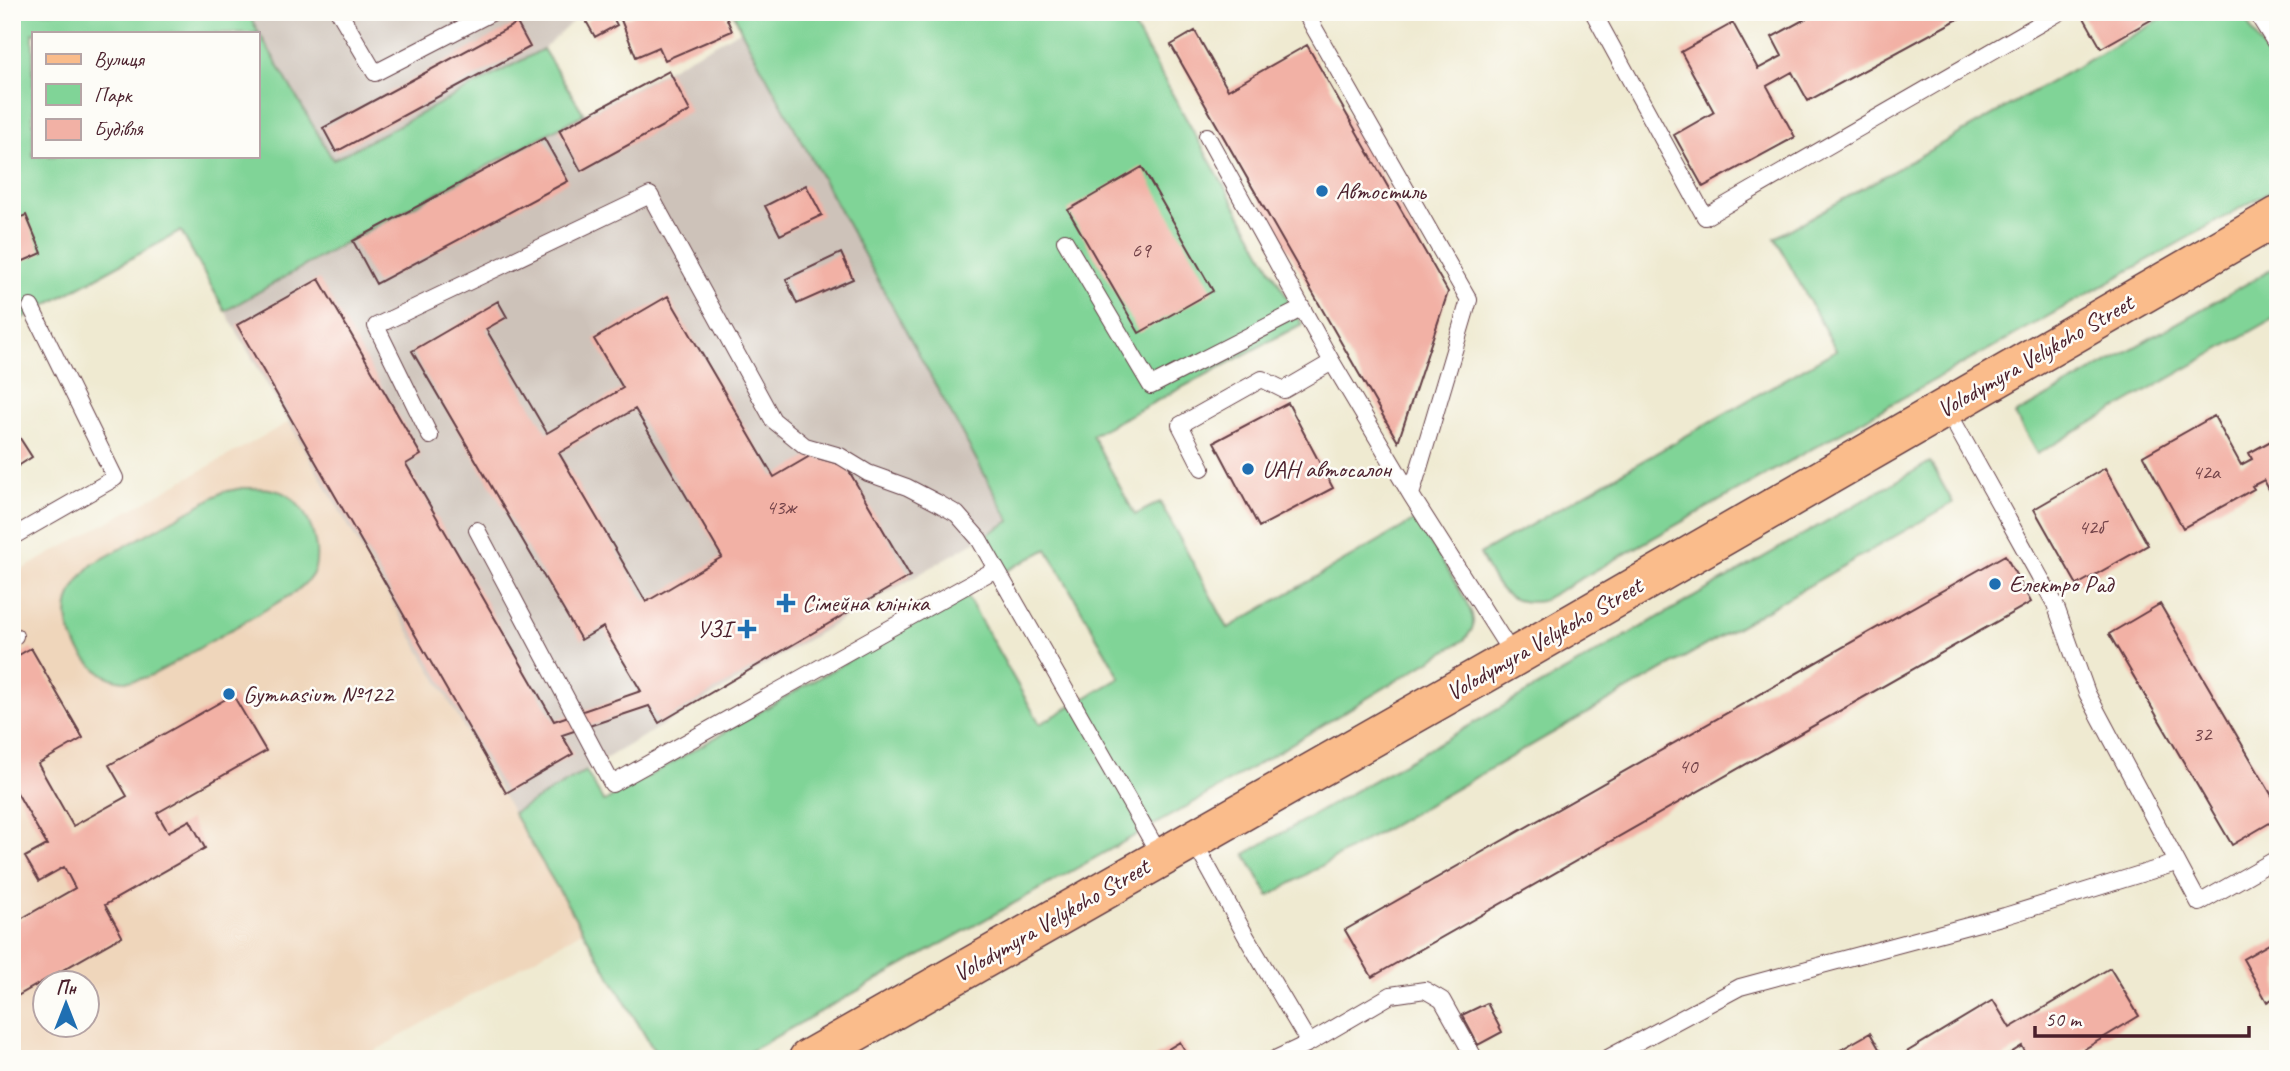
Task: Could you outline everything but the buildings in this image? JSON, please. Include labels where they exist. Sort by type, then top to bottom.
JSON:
[{"type":"main road","name":"Volodymyra Velykoho Street","points":[[808,1059],[1514,657],[2278,216]]},
{"type":"lane","points":[[339,12],[375,73],[494,12]]},
{"type":"lane","points":[[1305,12],[1469,300],[1411,495]]},
{"type":"lane","points":[[1593,12],[1705,217],[2060,12]]},
{"type":"lane","points":[[2256,12],[2278,47]]},
{"type":"lane","points":[[1207,136],[1332,362],[1411,495],[1514,657]]},
{"type":"lane","points":[[430,436],[376,326],[650,195],[772,420],[805,446],[840,456],[868,473],[907,487],[957,514],[979,539],[1177,848],[1247,939],[1309,1043]]},
{"type":"lane","points":[[1065,241],[1151,386],[1301,309]]},
{"type":"lane","points":[[12,537],[116,478],[32,307]]},
{"type":"lane","points":[[1202,468],[1180,425],[1262,379],[1284,390],[1332,362]]},
{"type":"lane","points":[[1946,408],[2055,604],[2087,693],[2199,903],[2278,858]]},
{"type":"lane","points":[[477,530],[612,784],[996,569]]},
{"type":"lane","points":[[1606,1059],[1740,987],[2005,916],[2176,863]]},
{"type":"lane","points":[[1275,1059],[1309,1043],[1391,995],[1424,990],[1442,1000],[1475,1059]]},
{"type":"shaded area","points":[[247,12],[583,12],[543,49],[333,160]]},
{"type":"shaded area","points":[[741,30],[1010,521],[513,813],[225,311],[350,240]]},
{"type":"shaded area","name":"Gymnasium №122","points":[[289,422],[582,931],[361,1059],[12,1059],[12,575]]},
{"type":"green space","points":[[12,12],[247,12],[259,32],[32,32],[32,158],[259,158],[259,33],[333,160],[543,49],[584,114],[350,240],[225,311],[181,231],[12,324]]},
{"type":"green space","points":[[733,12],[1126,12],[1302,324],[1092,435],[1135,515],[1160,502],[1228,628],[1415,520],[1465,600],[1473,624],[1464,640],[1193,803],[736,1059],[659,1059],[513,813],[586,771],[604,802],[965,593],[1040,724],[1120,678],[1047,549],[999,575],[979,539],[1010,521]]},
{"type":"green space","points":[[2174,12],[2241,12],[2278,74],[2278,187],[1541,601],[1517,600],[1496,583],[1480,554],[1836,350],[1775,238]]},
{"type":"green space","points":[[2278,266],[2278,316],[2037,454],[2015,415]]},
{"type":"green space","points":[[1930,462],[1953,503],[1269,896],[1245,854]]},
{"type":"green space","points":[[242,488],[279,491],[290,497],[303,511],[312,529],[316,549],[315,568],[309,579],[294,593],[154,674],[128,681],[118,680],[100,672],[79,649],[70,631],[68,603],[80,578],[93,564],[223,492]]},
{"type":"place","name":"Автостиль","points":[[1322,191]]},
{"type":"place","name":"UAH автосалон","points":[[1248,469]]},
{"type":"place","name":"Електро Рад","points":[[1995,584]]},
{"type":"place","name":"Сімейна клініка","points":[[786,603]]},
{"type":"place","name":"УЗІ","points":[[747,629]]},
{"type":"place","name":"Gymnasium №122","points":[[229,694]]}]
